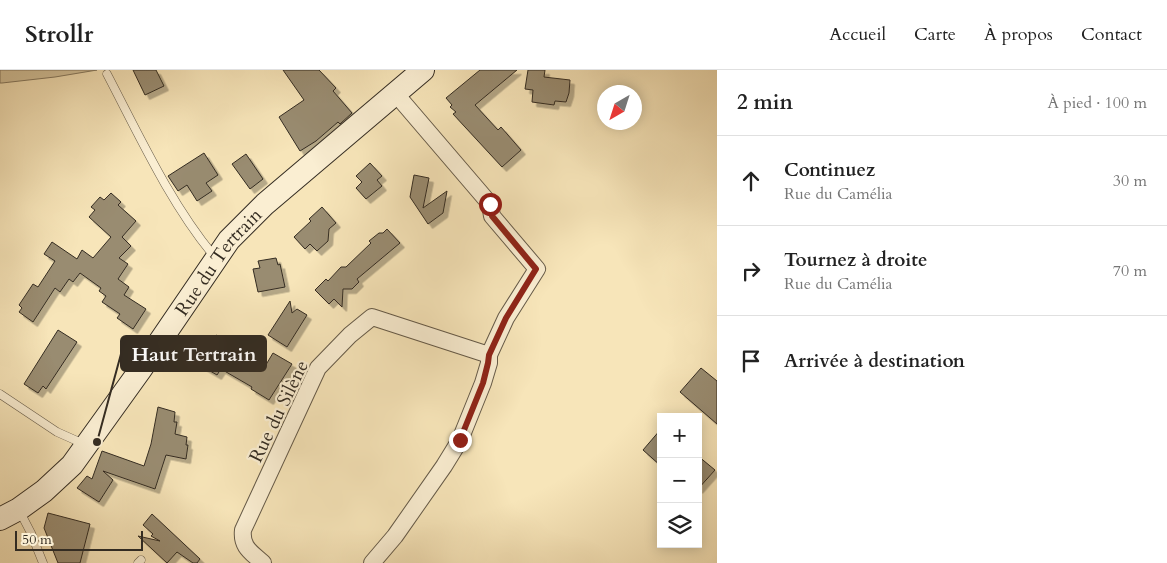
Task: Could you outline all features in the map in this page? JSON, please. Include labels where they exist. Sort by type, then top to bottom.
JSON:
[{"type":"street","name":"Rue du Tertrain","points":[[10,514],[44,491],[65,471],[86,445],[229,240],[265,204],[423,70]]},
{"type":"street","points":[[372,563],[395,536],[460,440],[483,383],[489,355],[506,318],[536,269],[492,216],[490,204],[395,93]]},
{"type":"street","name":"Rue du Silène","points":[[263,563],[246,548],[242,539],[243,530],[318,368],[350,335],[372,317],[489,355]]},
{"type":"lane","points":[[108,74],[150,158],[188,220],[216,258]]},
{"type":"lane","points":[[0,394],[56,432],[86,445]]},
{"type":"lane","points":[[10,514],[31,533],[43,563]]},
{"type":"shaded area","points":[[0,70],[97,70],[0,83]]},
{"type":"building","points":[[133,70],[156,70],[164,86],[145,95]]},
{"type":"building","points":[[283,70],[319,70],[336,88],[333,91],[352,113],[340,124],[338,122],[316,141],[300,151],[279,117],[304,100]]},
{"type":"building","points":[[480,70],[517,70],[475,105],[498,130],[501,127],[521,150],[502,167],[453,114],[456,112],[450,107],[452,105],[446,98]]},
{"type":"building","points":[[528,70],[545,70],[544,77],[570,80],[566,102],[555,101],[554,105],[532,102],[533,90],[525,89]]},
{"type":"building","points":[[204,153],[218,175],[206,183],[212,191],[197,201],[187,185],[178,191],[168,176]]},
{"type":"building","points":[[246,154],[263,179],[250,189],[232,164]]},
{"type":"building","points":[[370,163],[382,176],[377,180],[382,186],[366,199],[356,188],[362,182],[356,176]]},
{"type":"building","points":[[414,175],[429,178],[423,208],[447,191],[443,213],[428,224],[410,197]]},
{"type":"building","points":[[111,193],[121,202],[118,205],[136,221],[122,237],[131,246],[119,258],[128,264],[118,279],[129,287],[124,295],[146,309],[133,329],[117,318],[120,314],[102,302],[106,296],[99,291],[101,288],[80,273],[73,282],[69,279],[60,292],[55,288],[33,322],[19,312],[22,308],[19,305],[33,284],[38,287],[55,261],[44,254],[52,242],[77,259],[82,250],[93,258],[111,237],[89,217],[95,210],[91,207],[100,197],[104,200]]},
{"type":"building","points":[[322,207],[336,223],[329,229],[328,241],[317,251],[310,244],[305,249],[294,237],[311,221],[309,219]]},
{"type":"building","points":[[387,229],[400,243],[357,279],[359,282],[352,289],[343,289],[342,307],[334,299],[329,304],[315,290],[326,279],[328,281],[341,267],[346,267],[371,243],[369,241]]},
{"type":"building","points":[[276,258],[278,265],[280,264],[285,287],[258,292],[253,269],[260,268],[258,261]]},
{"type":"building","points":[[290,301],[292,313],[297,309],[307,315],[287,347],[268,335]]},
{"type":"building","points":[[58,330],[77,342],[46,389],[43,386],[38,393],[24,384]]},
{"type":"building","points":[[216,335],[229,343],[227,346],[264,368],[273,353],[292,364],[269,400],[251,389],[252,387],[221,369],[217,375],[198,364]]},
{"type":"building","points":[[701,368],[717,381],[717,424],[680,392]]},
{"type":"building","points":[[158,407],[175,412],[174,422],[177,422],[175,434],[187,437],[186,459],[166,455],[155,489],[103,471],[113,480],[99,502],[77,488],[87,476],[92,479],[102,451],[144,466],[151,444]]},
{"type":"building","points":[[657,434],[657,462],[643,450]]},
{"type":"building","points":[[702,459],[715,470],[702,485]]},
{"type":"building","points":[[48,513],[90,524],[80,563],[58,563],[44,528]]},
{"type":"building","points":[[152,514],[200,559],[197,563],[193,563],[177,552],[167,563],[138,536],[160,541],[151,536],[153,534],[143,525]]},
{"type":"place","name":"Haut Tertrain","points":[[97,442]]},
{"type":"route","points":[[460,440],[483,383],[489,355],[506,318],[536,269],[492,216],[490,204]]}]
